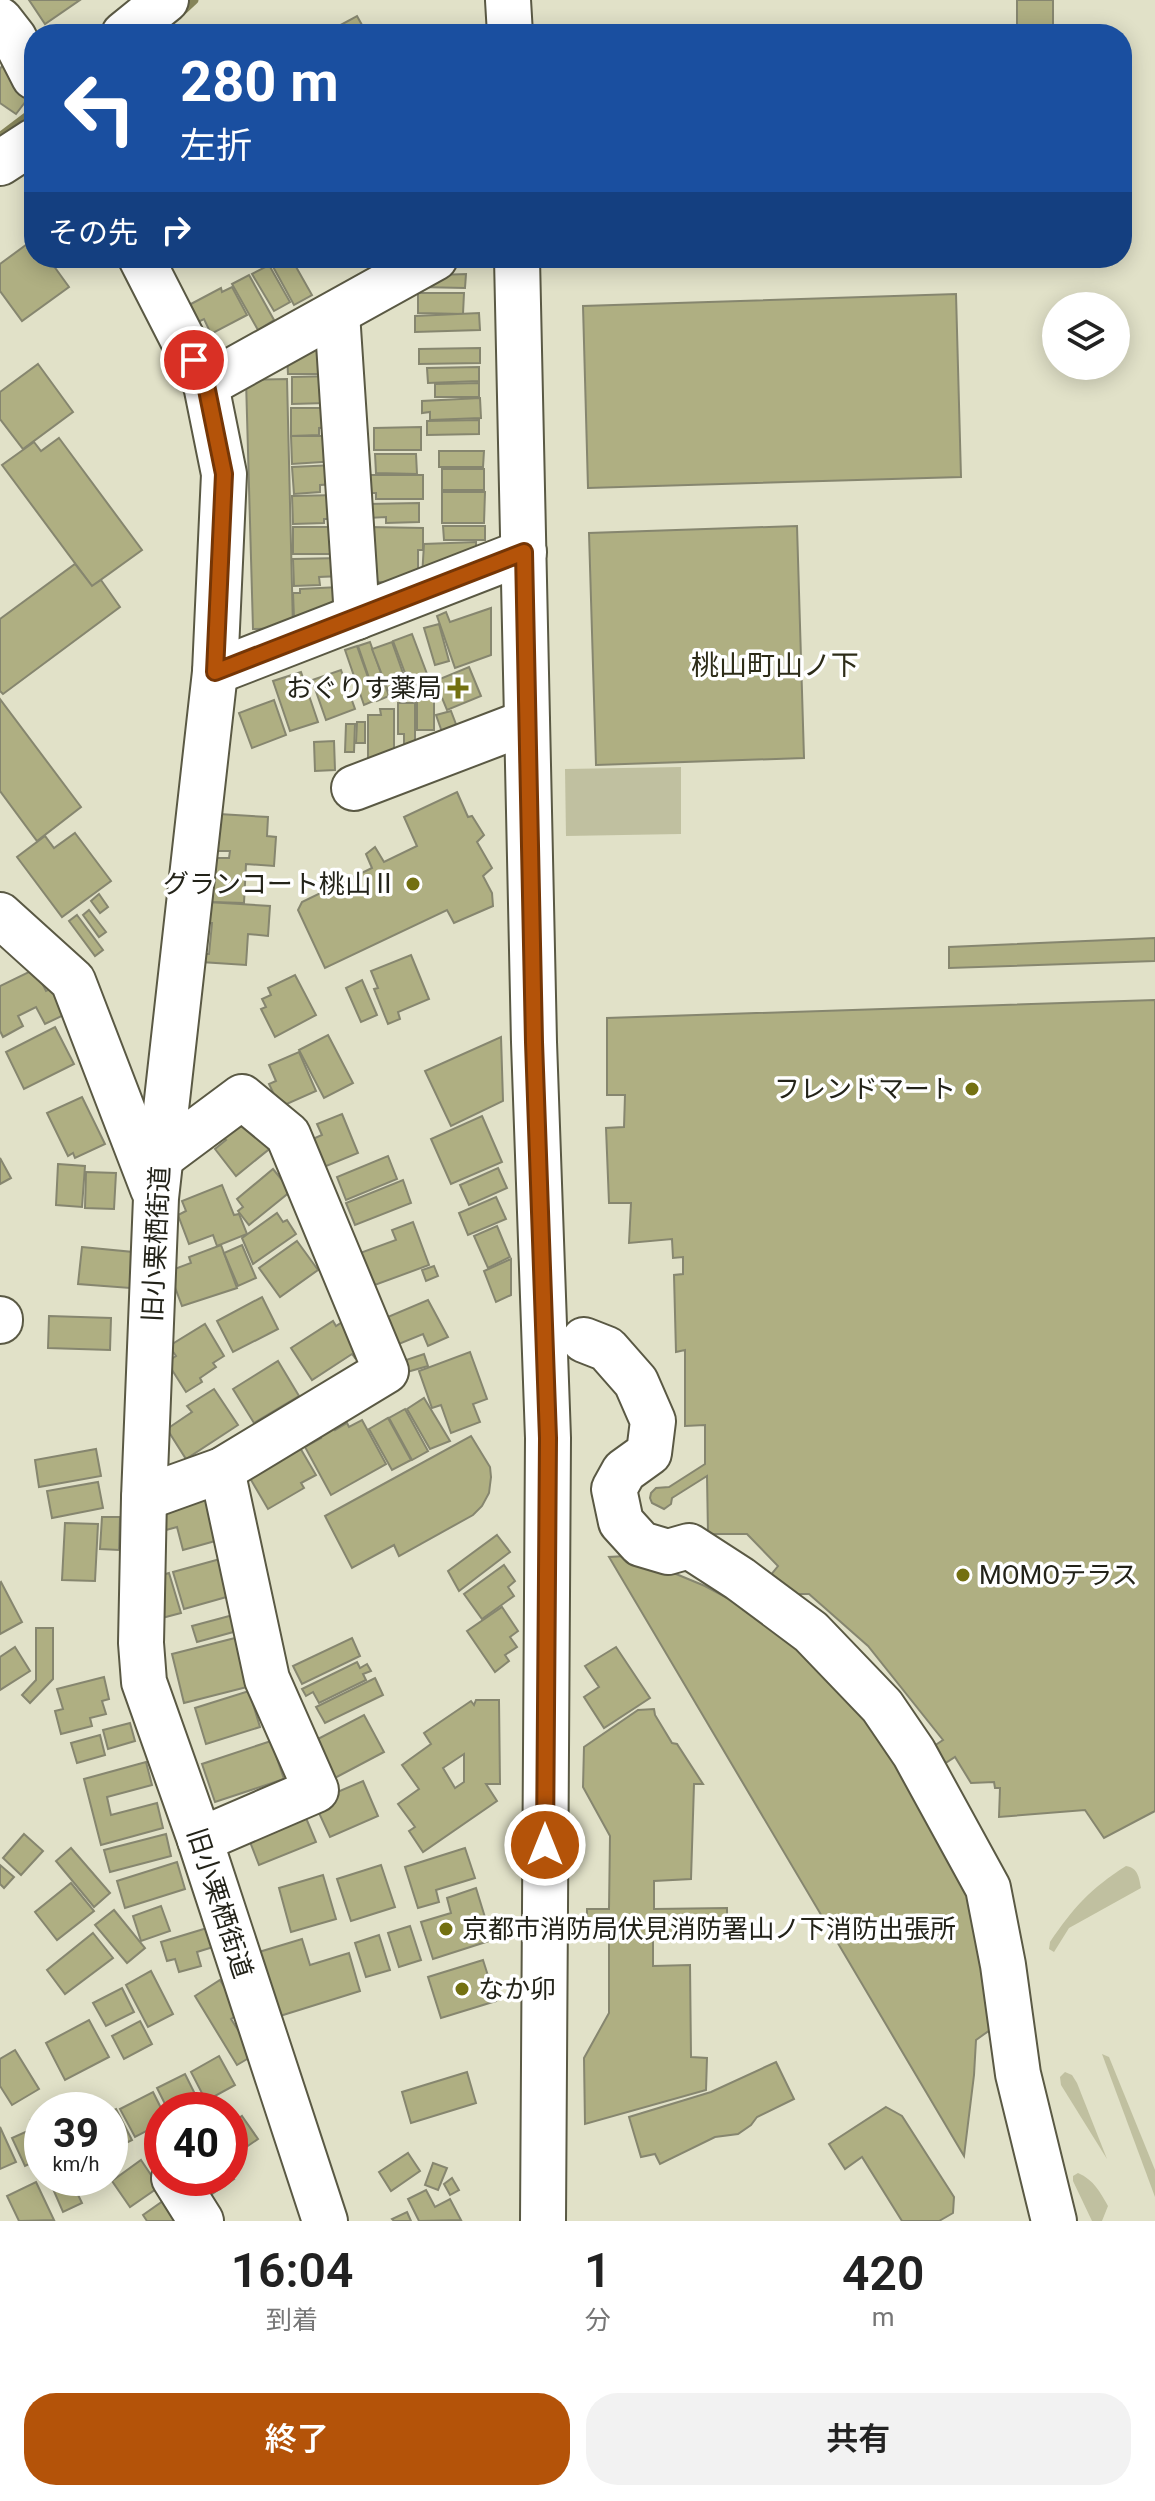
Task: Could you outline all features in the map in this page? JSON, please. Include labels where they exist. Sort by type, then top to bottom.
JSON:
[{"type":"street","points":[[136,24],[166,0]]},
{"type":"street","points":[[508,0],[509,24]]},
{"type":"street","points":[[0,20],[24,58]]},
{"type":"street","points":[[0,163],[24,147]]},
{"type":"street","name":"旧小栗栖街道","points":[[146,268],[206,385],[224,474],[215,672],[158,1178],[144,1498],[141,1643],[144,1682],[200,1840],[325,2221]]},
{"type":"street","points":[[206,385],[417,268]]},
{"type":"street","points":[[517,268],[534,1042],[548,1438],[543,2221]]},
{"type":"street","points":[[337,313],[357,617]]},
{"type":"street","points":[[215,672],[524,552]]},
{"type":"street","points":[[354,788],[527,722]]},
{"type":"street","points":[[0,915],[73,981],[158,1178],[242,1097],[288,1135],[386,1371],[222,1470],[144,1498]]},
{"type":"street","points":[[584,1340],[607,1349],[636,1382],[653,1421],[649,1453],[624,1471],[614,1489],[621,1522],[641,1544],[668,1552],[689,1546],[740,1579],[811,1632],[882,1706],[898,1729],[988,1888],[1003,1965],[1018,2074],[1054,2221]]},
{"type":"street","points":[[200,1840],[316,1790],[267,1679],[222,1470]]},
{"type":"street","points":[[185,2196],[201,2221]]},
{"type":"green space","points":[[681,767],[681,834],[566,836],[565,769]]},
{"type":"green space","points":[[1126,1866],[1135,1871],[1141,1888],[1069,1928],[1054,1952],[1049,1949],[1050,1942],[1075,1909],[1103,1882]]},
{"type":"green space","points":[[1102,2054],[1109,2057],[1155,2170],[1155,2197]]},
{"type":"green space","points":[[1065,2072],[1072,2075],[1077,2083],[1107,2159],[1061,2085],[1060,2077]]},
{"type":"green space","points":[[1078,2173],[1092,2183],[1108,2206],[1102,2221],[1092,2221],[1073,2181],[1073,2176]]},
{"type":"building","points":[[29,0],[80,0],[45,24]]},
{"type":"building","points":[[1017,0],[1053,0],[1053,24],[1017,24]]},
{"type":"building","points":[[357,16],[361,24],[342,24]]},
{"type":"building","points":[[4,63],[24,84],[24,104],[16,114],[0,103],[0,69]]},
{"type":"building","points":[[24,246],[24,268],[55,268],[69,287],[22,321],[0,291],[0,264]]},
{"type":"building","points":[[271,268],[290,302],[274,311],[252,274]]},
{"type":"building","points":[[274,268],[297,268],[312,295],[294,305]]},
{"type":"building","points":[[466,274],[465,288],[421,287],[438,275]]},
{"type":"building","points":[[249,275],[274,320],[258,330],[232,284]]},
{"type":"building","points":[[232,287],[247,315],[211,334],[204,319],[198,322],[189,305],[221,288],[222,292]]},
{"type":"building","points":[[418,293],[464,293],[463,314],[418,313]]},
{"type":"building","points":[[956,294],[961,477],[588,488],[583,306]]},
{"type":"building","points":[[479,313],[480,330],[415,332],[415,316]]},
{"type":"building","points":[[332,345],[332,374],[288,374],[287,355]]},
{"type":"building","points":[[480,348],[480,363],[419,364],[419,349]]},
{"type":"building","points":[[38,364],[73,412],[23,449],[0,419],[0,392]]},
{"type":"building","points":[[479,367],[479,381],[428,383],[427,368]]},
{"type":"building","points":[[334,376],[326,403],[292,404],[292,377]]},
{"type":"building","points":[[287,379],[293,628],[253,629],[246,380]]},
{"type":"building","points":[[479,383],[479,397],[435,397],[435,384]]},
{"type":"building","points":[[480,398],[481,418],[430,420],[430,412],[422,413],[422,401]]},
{"type":"building","points":[[291,408],[335,408],[335,427],[319,428],[319,435],[291,436]]},
{"type":"building","points":[[479,420],[479,434],[427,435],[427,421]]},
{"type":"building","points":[[421,427],[421,450],[374,450],[374,428]]},
{"type":"building","points":[[291,436],[337,436],[337,461],[292,464]]},
{"type":"building","points":[[59,438],[142,550],[92,586],[2,465],[34,442],[41,451]]},
{"type":"building","points":[[439,451],[484,451],[483,467],[439,467]]},
{"type":"building","points":[[375,454],[416,454],[417,474],[376,473]]},
{"type":"building","points":[[335,465],[336,484],[320,485],[320,492],[294,494],[292,467]]},
{"type":"building","points":[[442,469],[484,469],[484,490],[442,490]]},
{"type":"building","points":[[368,475],[423,475],[423,499],[376,499],[376,493],[368,493]]},
{"type":"building","points":[[442,492],[485,492],[484,523],[442,523]]},
{"type":"building","points":[[338,495],[338,519],[324,519],[324,523],[293,524],[292,496]]},
{"type":"building","points":[[419,503],[419,522],[386,523],[386,517],[368,518],[367,504]]},
{"type":"building","points":[[443,526],[485,526],[485,540],[444,540]]},
{"type":"building","points":[[797,526],[804,758],[596,765],[589,533]]},
{"type":"building","points":[[293,527],[332,527],[332,554],[293,554]]},
{"type":"building","points":[[369,527],[423,528],[423,550],[418,550],[418,582],[369,582]]},
{"type":"building","points":[[476,542],[476,559],[422,577],[424,544]]},
{"type":"building","points":[[341,558],[341,576],[319,577],[320,585],[294,586],[293,559]]},
{"type":"building","points":[[75,564],[92,586],[101,580],[120,607],[3,694],[0,691],[0,619]]},
{"type":"building","points":[[339,587],[339,602],[333,602],[333,610],[294,618],[293,593],[300,593],[300,589]]},
{"type":"building","points":[[491,608],[491,655],[455,668],[437,616],[446,612],[450,622]]},
{"type":"building","points":[[439,624],[449,661],[435,665],[424,628]]},
{"type":"building","points":[[412,634],[430,682],[411,689],[393,641]]},
{"type":"building","points":[[370,642],[389,696],[377,701],[358,646]]},
{"type":"building","points":[[392,642],[409,690],[391,698],[372,649]]},
{"type":"building","points":[[357,646],[376,700],[364,705],[345,650]]},
{"type":"building","name":"おぐりす薬局","points":[[469,667],[481,696],[447,710],[435,681]]},
{"type":"building","points":[[341,670],[355,709],[326,720],[312,680]]},
{"type":"building","points":[[301,672],[318,722],[290,731],[273,681]]},
{"type":"building","points":[[417,692],[434,692],[434,730],[417,730]]},
{"type":"building","points":[[0,699],[81,807],[37,841],[0,791]]},
{"type":"building","points":[[274,700],[286,735],[252,748],[239,713]]},
{"type":"building","points":[[398,703],[415,703],[415,745],[404,745],[404,734],[398,734]]},
{"type":"building","points":[[380,709],[394,709],[394,757],[368,763],[368,715],[381,715]]},
{"type":"building","points":[[451,711],[457,727],[442,732],[436,715]]},
{"type":"building","points":[[357,722],[365,722],[365,743],[356,743]]},
{"type":"building","points":[[346,724],[355,724],[354,752],[345,752]]},
{"type":"building","points":[[334,741],[335,770],[315,771],[314,742]]},
{"type":"building","name":"グランコート桃山Ⅱ","points":[[457,792],[468,817],[472,816],[484,835],[477,842],[492,868],[483,876],[492,893],[493,906],[454,923],[447,910],[325,968],[298,910],[302,902],[372,868],[366,854],[375,847],[384,862],[417,846],[404,817]]},
{"type":"building","points":[[219,814],[268,817],[267,836],[276,837],[274,866],[246,864],[244,903],[212,902],[215,858],[229,858],[230,851],[217,851]]},
{"type":"building","points":[[75,833],[111,881],[62,917],[17,857],[45,836],[54,848]]},
{"type":"building","points":[[99,894],[108,907],[100,913],[91,901]]},
{"type":"building","points":[[207,902],[270,906],[268,936],[248,934],[246,965],[201,962],[201,954],[209,954],[212,923],[205,923]]},
{"type":"building","points":[[89,910],[106,932],[99,937],[83,915]]},
{"type":"building","points":[[77,915],[103,950],[95,956],[69,921]]},
{"type":"building","points":[[1155,938],[1155,961],[949,968],[949,947]]},
{"type":"building","points":[[411,955],[429,999],[398,1012],[400,1019],[388,1024],[374,989],[378,988],[371,971]]},
{"type":"building","points":[[35,969],[46,991],[58,985],[70,1012],[45,1024],[36,1007],[18,1016],[23,1026],[3,1037],[0,1031],[0,986]]},
{"type":"building","points":[[295,975],[316,1015],[275,1037],[261,1009],[266,1007],[262,999],[271,995],[268,988]]},
{"type":"building","points":[[362,980],[377,1015],[361,1022],[346,988]]},
{"type":"building","name":"MOMOテラス","points":[[1155,1000],[1155,1811],[1104,1838],[1085,1810],[999,1817],[1000,1788],[995,1788],[994,1782],[971,1783],[955,1757],[918,1781],[974,1907],[990,2030],[976,2040],[964,2156],[609,1557],[626,1556],[664,1569],[705,1586],[755,1613],[766,1581],[778,1566],[747,1534],[708,1534],[707,1476],[672,1498],[671,1504],[664,1509],[652,1503],[650,1498],[656,1488],[669,1487],[705,1464],[705,1425],[685,1426],[685,1350],[676,1352],[674,1275],[683,1274],[683,1257],[673,1258],[672,1239],[629,1243],[631,1203],[609,1203],[606,1128],[624,1127],[625,1095],[607,1095],[607,1018]],"holes":[[[800,1594],[809,1594],[868,1646],[943,1740],[908,1763],[795,1640],[773,1625]]]},
{"type":"building","points":[[55,1027],[74,1064],[24,1089],[6,1052]]},
{"type":"building","points":[[328,1035],[353,1083],[324,1098],[299,1050]]},
{"type":"building","points":[[501,1037],[503,1101],[451,1126],[425,1071]]},
{"type":"building","points":[[299,1052],[316,1091],[280,1107],[269,1084],[276,1081],[269,1065]]},
{"type":"building","points":[[82,1097],[105,1144],[75,1158],[73,1153],[68,1156],[47,1113]]},
{"type":"building","points":[[342,1114],[358,1153],[319,1169],[308,1141],[322,1135],[317,1124]]},
{"type":"building","points":[[248,1116],[273,1146],[236,1176],[215,1149],[226,1140],[222,1136]]},
{"type":"building","points":[[482,1116],[502,1162],[451,1184],[431,1139]]},
{"type":"building","points":[[388,1156],[397,1179],[346,1200],[337,1177]]},
{"type":"building","points":[[0,1158],[11,1178],[0,1184]]},
{"type":"building","points":[[58,1164],[85,1166],[82,1207],[56,1205]]},
{"type":"building","points":[[498,1168],[507,1188],[469,1205],[460,1185]]},
{"type":"building","points":[[273,1169],[291,1191],[249,1225],[238,1211],[243,1207],[237,1199]]},
{"type":"building","points":[[86,1172],[116,1173],[114,1209],[85,1208]]},
{"type":"building","points":[[403,1180],[411,1203],[355,1225],[346,1203]]},
{"type":"building","points":[[222,1185],[234,1215],[239,1214],[247,1234],[217,1246],[213,1235],[189,1244],[178,1215],[186,1211],[182,1201]]},
{"type":"building","points":[[496,1197],[506,1219],[468,1235],[459,1213]]},
{"type":"building","points":[[277,1213],[283,1222],[287,1220],[296,1234],[253,1264],[242,1238]]},
{"type":"building","points":[[413,1222],[429,1265],[372,1286],[360,1253],[396,1240],[392,1230]]},
{"type":"building","points":[[497,1226],[510,1257],[488,1268],[474,1236]]},
{"type":"building","points":[[297,1241],[318,1270],[280,1297],[259,1268]]},
{"type":"building","points":[[221,1245],[237,1288],[182,1306],[169,1271],[191,1263],[189,1257]]},
{"type":"building","points":[[242,1245],[256,1278],[238,1286],[224,1253]]},
{"type":"building","points":[[82,1247],[133,1252],[130,1288],[78,1284]]},
{"type":"building","points":[[511,1259],[511,1295],[496,1302],[484,1271]]},
{"type":"building","points":[[434,1266],[438,1276],[426,1281],[422,1270]]},
{"type":"building","points":[[262,1297],[278,1329],[233,1352],[217,1321]]},
{"type":"building","points":[[428,1300],[448,1337],[428,1346],[423,1334],[394,1346],[383,1319]]},
{"type":"building","points":[[49,1316],[111,1318],[110,1350],[48,1348]]},
{"type":"building","points":[[350,1317],[370,1348],[355,1358],[352,1354],[312,1380],[291,1348],[333,1321],[336,1326]]},
{"type":"building","points":[[205,1324],[224,1356],[213,1363],[216,1367],[200,1378],[202,1382],[186,1392],[167,1362],[176,1356],[169,1346]]},
{"type":"building","points":[[470,1352],[487,1399],[473,1404],[480,1422],[451,1433],[441,1405],[432,1408],[419,1371]]},
{"type":"building","points":[[424,1354],[428,1366],[407,1372],[403,1361]]},
{"type":"building","points":[[278,1361],[299,1396],[254,1423],[233,1389]]},
{"type":"building","points":[[214,1389],[238,1425],[186,1459],[167,1429],[192,1412],[187,1406]]},
{"type":"building","points":[[424,1398],[450,1441],[430,1449],[407,1409]]},
{"type":"building","points":[[405,1409],[428,1451],[412,1460],[389,1418]]},
{"type":"building","points":[[388,1418],[411,1460],[392,1470],[369,1429]]},
{"type":"building","points":[[362,1420],[386,1464],[331,1495],[305,1447],[321,1438],[319,1433],[333,1426],[335,1430]]},
{"type":"building","points":[[471,1436],[490,1467],[489,1493],[482,1506],[473,1515],[399,1556],[394,1545],[352,1568],[325,1516]]},
{"type":"building","points":[[299,1446],[316,1475],[301,1483],[304,1488],[268,1509],[247,1473]]},
{"type":"building","points":[[96,1449],[101,1476],[39,1487],[35,1460]]},
{"type":"building","points":[[98,1482],[103,1508],[52,1518],[47,1491]]},
{"type":"building","points":[[212,1489],[226,1538],[183,1550],[177,1527],[166,1530],[158,1504]]},
{"type":"building","points":[[102,1517],[120,1517],[119,1550],[100,1549]]},
{"type":"building","points":[[65,1523],[98,1524],[95,1581],[62,1580]]},
{"type":"building","points":[[497,1535],[510,1552],[459,1591],[448,1571]]},
{"type":"building","points":[[220,1559],[230,1596],[184,1609],[173,1572]]},
{"type":"building","points":[[504,1565],[515,1581],[508,1587],[514,1596],[482,1619],[464,1594]]},
{"type":"building","points":[[169,1573],[181,1613],[162,1618],[151,1578]]},
{"type":"building","points":[[0,1583],[22,1622],[0,1634]]},
{"type":"building","points":[[502,1607],[518,1631],[510,1637],[517,1647],[505,1655],[509,1661],[495,1672],[467,1631]]},
{"type":"building","points":[[233,1615],[237,1631],[197,1642],[192,1626]]},
{"type":"building","points":[[36,1628],[53,1628],[53,1679],[30,1703],[22,1695],[36,1680]]},
{"type":"building","points":[[235,1638],[247,1687],[184,1703],[172,1654]]},
{"type":"building","points":[[352,1638],[360,1656],[302,1684],[293,1666]]},
{"type":"building","points":[[15,1647],[30,1671],[0,1690],[0,1657]]},
{"type":"building","points":[[616,1647],[650,1698],[604,1728],[584,1697],[599,1687],[585,1666]]},
{"type":"building","points":[[357,1662],[360,1668],[367,1664],[371,1671],[363,1674],[366,1680],[319,1703],[313,1692],[306,1696],[302,1689]]},
{"type":"building","points":[[104,1677],[109,1699],[102,1701],[106,1714],[90,1718],[92,1726],[61,1734],[55,1711],[63,1709],[57,1689]]},
{"type":"building","points":[[375,1678],[383,1695],[325,1723],[316,1707]]},
{"type":"building","points":[[249,1691],[260,1727],[206,1744],[195,1708]]},
{"type":"building","points":[[476,1700],[499,1700],[500,1784],[486,1784],[497,1801],[423,1852],[409,1831],[415,1827],[398,1804],[419,1789],[402,1765],[431,1744],[424,1733],[471,1701],[474,1705]],"holes":[[[464,1754],[464,1782],[455,1788],[443,1768]]]},
{"type":"building","points":[[654,1709],[672,1743],[677,1744],[703,1784],[694,1784],[691,1879],[654,1881],[654,1909],[727,1908],[727,1936],[653,1937],[653,1966],[690,1965],[691,2057],[707,2058],[706,2090],[585,2124],[584,2058],[609,2013],[609,1932],[587,1933],[587,1909],[609,1909],[610,1836],[583,1787],[584,1747],[638,1710]]},
{"type":"building","points":[[364,1715],[384,1752],[333,1779],[314,1741]]},
{"type":"building","points":[[130,1723],[135,1741],[108,1749],[103,1730]]},
{"type":"building","points":[[100,1735],[105,1755],[77,1763],[71,1743]]},
{"type":"building","points":[[271,1741],[284,1779],[215,1802],[202,1764]]},
{"type":"building","points":[[146,1762],[152,1785],[107,1797],[111,1815],[157,1803],[163,1828],[101,1845],[84,1779]]},
{"type":"building","points":[[363,1781],[378,1816],[330,1837],[314,1802]]},
{"type":"building","points":[[301,1806],[316,1842],[259,1865],[245,1829]]},
{"type":"building","points":[[24,1834],[43,1851],[21,1875],[3,1858]]},
{"type":"building","points":[[166,1834],[171,1856],[110,1872],[104,1850]]},
{"type":"building","points":[[71,1848],[110,1893],[94,1907],[56,1861]]},
{"type":"building","points":[[465,1848],[475,1878],[436,1890],[439,1902],[418,1908],[405,1867]]},
{"type":"building","points":[[177,1862],[185,1889],[125,1908],[117,1881]]},
{"type":"building","points":[[0,1865],[14,1877],[4,1888],[0,1884]]},
{"type":"building","points":[[381,1865],[395,1907],[351,1921],[337,1879]]},
{"type":"building","points":[[323,1875],[336,1919],[291,1932],[279,1888]]},
{"type":"building","points":[[71,1883],[94,1911],[57,1940],[35,1912]]},
{"type":"building","points":[[476,1888],[492,1940],[433,1959],[421,1922],[451,1913],[447,1898]]},
{"type":"building","points":[[161,1906],[170,1931],[141,1941],[133,1916]]},
{"type":"building","points":[[114,1910],[145,1948],[127,1963],[95,1925]]},
{"type":"building","points":[[410,1926],[421,1960],[399,1967],[388,1933]]},
{"type":"building","points":[[207,1928],[213,1947],[197,1952],[201,1966],[179,1972],[175,1959],[167,1961],[161,1942]]},
{"type":"building","points":[[93,1933],[113,1958],[65,1994],[47,1970]]},
{"type":"building","points":[[379,1935],[390,1970],[366,1977],[355,1943]]},
{"type":"building","points":[[302,1939],[310,1965],[349,1953],[360,1991],[280,2016],[259,1952]]},
{"type":"building","name":"なか卯","points":[[483,1960],[496,2001],[441,2018],[428,1977]]},
{"type":"building","points":[[151,1971],[173,2014],[148,2027],[126,1985]]},
{"type":"building","points":[[220,1980],[240,2013],[231,2019],[254,2055],[237,2065],[195,1996]]},
{"type":"building","points":[[122,1988],[134,2012],[106,2026],[93,2003]]},
{"type":"building","points":[[89,2020],[109,2057],[65,2080],[46,2043]]},
{"type":"building","points":[[140,2021],[152,2044],[124,2059],[112,2036]]},
{"type":"building","points":[[15,2050],[39,2089],[24,2092],[24,2098],[12,2105],[0,2086],[0,2059]]},
{"type":"building","points":[[219,2056],[235,2085],[222,2092],[201,2092],[191,2072]]},
{"type":"building","points":[[776,2062],[794,2099],[757,2117],[738,2134],[715,2137],[660,2164],[655,2154],[641,2157],[629,2117],[711,2092]]},
{"type":"building","points":[[467,2072],[476,2103],[411,2123],[402,2092]]},
{"type":"building","points":[[185,2074],[194,2092],[159,2092],[157,2088]]},
{"type":"building","points":[[144,2097],[144,2132],[135,2137],[128,2124],[128,2105]]},
{"type":"building","points":[[886,2107],[902,2116],[954,2197],[953,2213],[939,2221],[902,2221],[862,2157],[845,2169],[829,2144]]},
{"type":"building","points":[[248,2125],[258,2139],[248,2146]]},
{"type":"building","points":[[0,2127],[16,2162],[0,2169]]},
{"type":"building","points":[[24,2133],[24,2164],[12,2138]]},
{"type":"building","points":[[408,2153],[420,2171],[391,2191],[379,2172]]},
{"type":"building","points":[[141,2160],[144,2164],[146,2196],[130,2207],[122,2196],[128,2196],[128,2169]]},
{"type":"building","points":[[433,2163],[447,2168],[438,2190],[425,2185]]},
{"type":"building","points":[[452,2178],[459,2190],[450,2195],[444,2184]]},
{"type":"building","points":[[24,2188],[24,2196],[43,2196],[54,2220],[19,2221],[7,2196]]},
{"type":"building","points":[[426,2190],[435,2207],[450,2199],[461,2220],[419,2221],[408,2199]]},
{"type":"building","points":[[56,2196],[79,2196],[82,2203],[63,2212]]},
{"type":"building","points":[[163,2201],[177,2221],[147,2221],[143,2215]]},
{"type":"building","points":[[407,2212],[411,2221],[392,2219]]},
{"type":"waterway","points":[[179,14],[194,0]]},
{"type":"waterway","points":[[0,137],[24,119]]},
{"type":"place","name":"おぐりす薬局","points":[[458,688]]},
{"type":"place","name":"グランコート桃山Ⅱ","points":[[413,884]]},
{"type":"place","name":"フレンドマート","points":[[972,1089]]},
{"type":"place","name":"MOMOテラス","points":[[963,1575]]},
{"type":"place","name":"京都市消防局伏見消防署山ノ下消防出張所","points":[[446,1929]]},
{"type":"place","name":"なか卯","points":[[462,1989]]},
{"type":"district","name":"桃山町山ノ下","points":[[775,665]]},
{"type":"route","points":[[194,360],[206,385],[224,474],[215,672],[524,552],[534,1042],[548,1438],[545,1845]]}]
